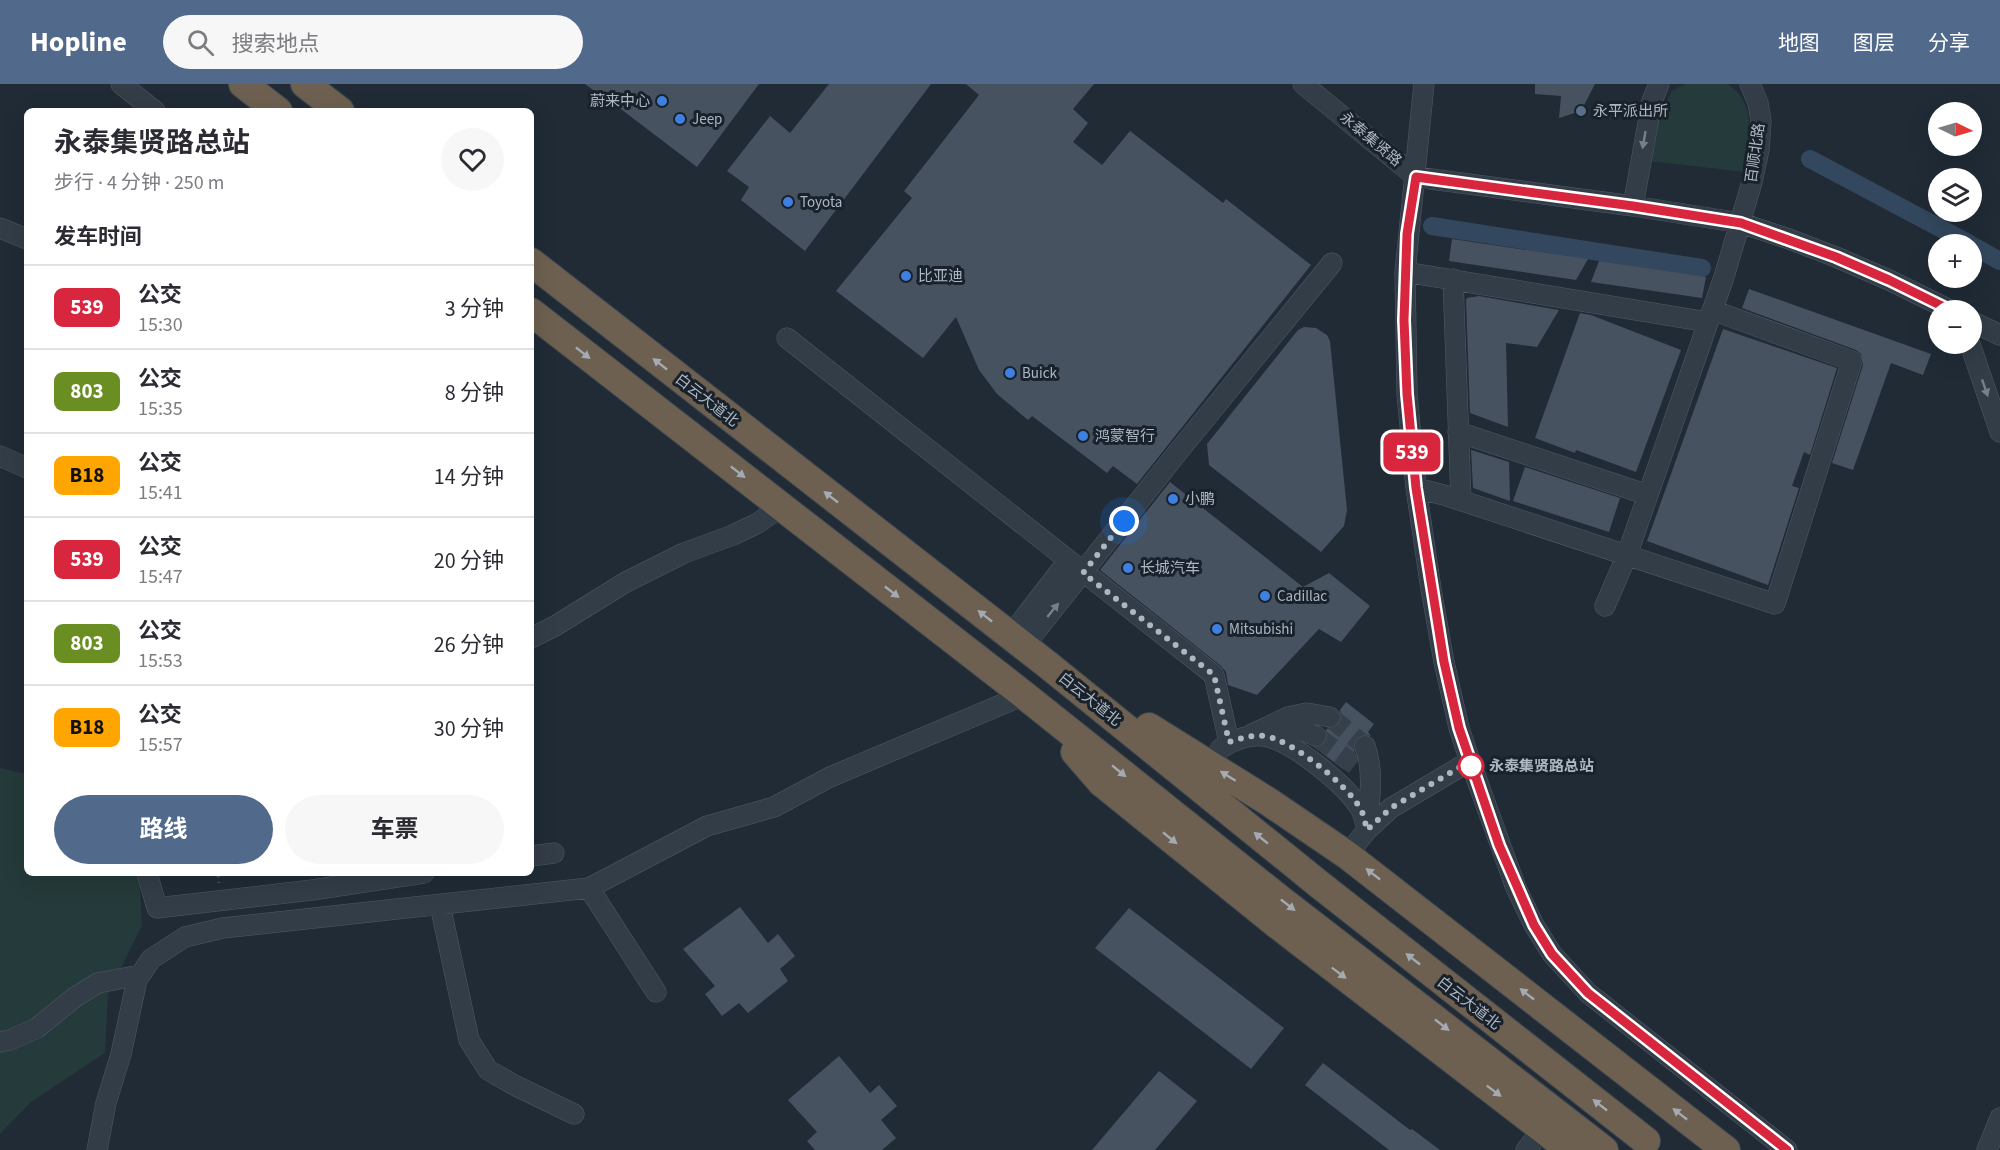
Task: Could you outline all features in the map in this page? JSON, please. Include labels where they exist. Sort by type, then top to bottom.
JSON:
[{"type":"highway","points":[[243,84],[274,108]]},
{"type":"highway","points":[[305,84],[336,108]]},
{"type":"highway","name":"白云大道北","points":[[534,264],[1048,665],[1329,892],[1646,1141]]},
{"type":"highway","points":[[534,321],[782,506],[1281,900],[1604,1150]]},
{"type":"highway","points":[[1048,665],[1269,802],[1347,855],[1726,1150]]},
{"type":"highway","points":[[1024,695],[1101,782],[1535,1139],[1570,1150]]},
{"type":"street","points":[[121,84],[151,108]]},
{"type":"street","name":"永泰集贤路","points":[[1304,84],[1416,177],[1407,234],[1405,272],[1407,394],[1416,488],[1444,662],[1459,728],[1516,888],[1534,925],[1552,954],[1588,993],[1787,1150]]},
{"type":"street","points":[[1424,84],[1416,177],[1741,223],[1836,257],[1930,300]]},
{"type":"street","points":[[1633,206],[1652,101],[1659,84]]},
{"type":"street","name":"百顺北路","points":[[1605,606],[1627,555],[1741,223],[1759,150],[1761,121],[1758,103],[1750,84]]},
{"type":"street","points":[[0,228],[24,238]]},
{"type":"street","points":[[1017,641],[1076,567],[1178,452],[1332,263]]},
{"type":"street","points":[[1405,272],[1710,316],[1852,361],[1775,604],[1416,488]]},
{"type":"street","points":[[1453,279],[1461,501]]},
{"type":"street","points":[[1982,326],[2000,335]]},
{"type":"street","points":[[787,338],[1214,675],[1237,741]]},
{"type":"street","points":[[1973,354],[2000,432]]},
{"type":"street","points":[[1458,432],[1648,495]]},
{"type":"street","points":[[0,456],[24,467]]},
{"type":"street","points":[[534,636],[626,582],[684,553],[750,527],[782,506]]},
{"type":"street","points":[[97,1150],[106,1102],[121,1054],[137,980],[152,959],[185,937],[223,928],[589,888],[707,826],[774,807],[831,777],[1024,695]]},
{"type":"street","points":[[1237,741],[1288,717],[1307,713],[1330,717]]},
{"type":"street","points":[[1237,741],[1285,724],[1316,736]]},
{"type":"street","points":[[1237,741],[1267,736],[1302,753],[1353,798],[1362,810]]},
{"type":"street","points":[[1365,746],[1368,755],[1370,800],[1367,830]]},
{"type":"street","points":[[1347,855],[1367,830],[1391,808],[1470,761]]},
{"type":"street","points":[[1355,765],[1361,787],[1362,810],[1367,830]]},
{"type":"street","points":[[534,856],[554,853]]},
{"type":"street","points":[[148,876],[157,908],[310,882],[386,876]]},
{"type":"street","points":[[589,888],[656,992]]},
{"type":"street","points":[[440,904],[470,1040],[488,1070],[574,1114]]},
{"type":"street","points":[[0,1042],[36,1028],[75,997],[98,983],[140,975]]},
{"type":"street","points":[[1987,1150],[2000,1118]]},
{"type":"green space","points":[[1685,84],[1728,84],[1738,93],[1748,113],[1749,124],[1744,172],[1651,161],[1660,115],[1672,91]]},
{"type":"green space","points":[[0,768],[24,773],[24,876],[139,876],[142,925],[108,995],[105,1053],[31,1102],[0,1134]]},
{"type":"building","points":[[585,84],[759,84],[697,167]]},
{"type":"building","points":[[829,84],[931,84],[805,251],[741,200],[749,187],[727,171],[770,116],[790,133]]},
{"type":"building","points":[[966,84],[1094,84],[1073,109],[1088,123],[1073,142],[1102,165],[1130,131],[1223,203],[1226,199],[1311,265],[1137,484],[1113,466],[1107,473],[1032,416],[1028,420],[997,394],[979,370],[956,317],[923,358],[836,291],[912,198],[904,191],[979,95]]},
{"type":"building","points":[[1535,84],[1595,84],[1581,111],[1559,118],[1561,96],[1535,94]]},
{"type":"building","points":[[1452,239],[1588,259],[1576,280],[1449,261]]},
{"type":"building","points":[[1599,261],[1706,277],[1702,298],[1591,282]]},
{"type":"building","points":[[1749,289],[1931,354],[1923,375],[1891,363],[1853,470],[1832,463],[1863,365],[1861,354],[1856,350],[1742,308]]},
{"type":"building","points":[[1479,296],[1559,310],[1537,347],[1506,343],[1508,427],[1470,413],[1466,300]]},
{"type":"building","points":[[1580,313],[1591,315],[1681,350],[1636,472],[1535,438]]},
{"type":"building","points":[[1304,327],[1316,328],[1327,335],[1330,341],[1347,510],[1344,526],[1321,552],[1209,465],[1207,444],[1298,330]]},
{"type":"building","points":[[1723,329],[1837,368],[1810,455],[1804,452],[1792,486],[1799,488],[1768,585],[1647,541]]},
{"type":"building","points":[[1471,450],[1509,462],[1510,501],[1473,488]]},
{"type":"building","points":[[1525,467],[1620,498],[1609,532],[1513,501]]},
{"type":"building","points":[[1170,482],[1303,587],[1329,573],[1370,606],[1341,642],[1319,629],[1257,695],[1228,685],[1226,672],[1221,666],[1100,570]]},
{"type":"building","points":[[1346,702],[1374,724],[1368,732],[1371,736],[1362,734],[1356,738],[1353,744],[1355,755],[1343,769],[1314,747],[1323,746],[1327,741],[1326,729],[1340,724],[1342,718],[1340,710]]},
{"type":"building","points":[[740,907],[768,943],[778,934],[795,956],[780,969],[788,981],[748,1013],[739,1003],[722,1016],[705,994],[715,986],[683,949]]},
{"type":"building","points":[[1129,908],[1284,1028],[1251,1069],[1095,948]]},
{"type":"building","points":[[839,1056],[870,1093],[879,1085],[897,1106],[881,1120],[896,1138],[882,1150],[815,1150],[807,1141],[817,1132],[788,1100]]},
{"type":"building","points":[[1323,1063],[1410,1130],[1412,1129],[1440,1150],[1389,1150],[1305,1085]]},
{"type":"building","points":[[1159,1071],[1197,1101],[1155,1150],[1092,1150]]},
{"type":"waterway","points":[[1810,159],[1951,234]]},
{"type":"waterway","points":[[1432,226],[1702,268]]},
{"type":"waterway","points":[[1982,251],[2000,261]]},
{"type":"tunnel","points":[[1330,717],[1365,746]]},
{"type":"tunnel","points":[[1316,736],[1355,765]]},
{"type":"bus line","name":"539","points":[[1787,1150],[1588,993],[1552,954],[1534,925],[1499,845],[1459,728],[1444,662],[1416,488],[1407,394],[1404,320],[1407,234],[1416,177],[1741,223],[1836,257],[1930,300]]},
{"type":"place","name":"蔚来中心","points":[[662,101]]},
{"type":"place","name":"永平派出所","points":[[1581,111]]},
{"type":"place","name":"Jeep","points":[[680,119]]},
{"type":"place","name":"Toyota","points":[[788,202]]},
{"type":"place","name":"比亚迪","points":[[906,276]]},
{"type":"place","name":"Buick","points":[[1010,373]]},
{"type":"place","name":"鸿蒙智行","points":[[1083,436]]},
{"type":"place","name":"小鹏","points":[[1173,499]]},
{"type":"place","name":"长城汽车","points":[[1128,568]]},
{"type":"place","name":"Cadillac","points":[[1265,596]]},
{"type":"place","name":"Mitsubishi","points":[[1217,629]]},
{"type":"place","name":"永泰集贤路总站","points":[[1471,766]]},
{"type":"route","points":[[1124,521],[1083,573],[1214,675],[1229,742],[1246,736],[1267,736],[1302,753],[1353,798],[1362,810],[1367,830],[1391,808],[1470,761],[1471,766]]}]
